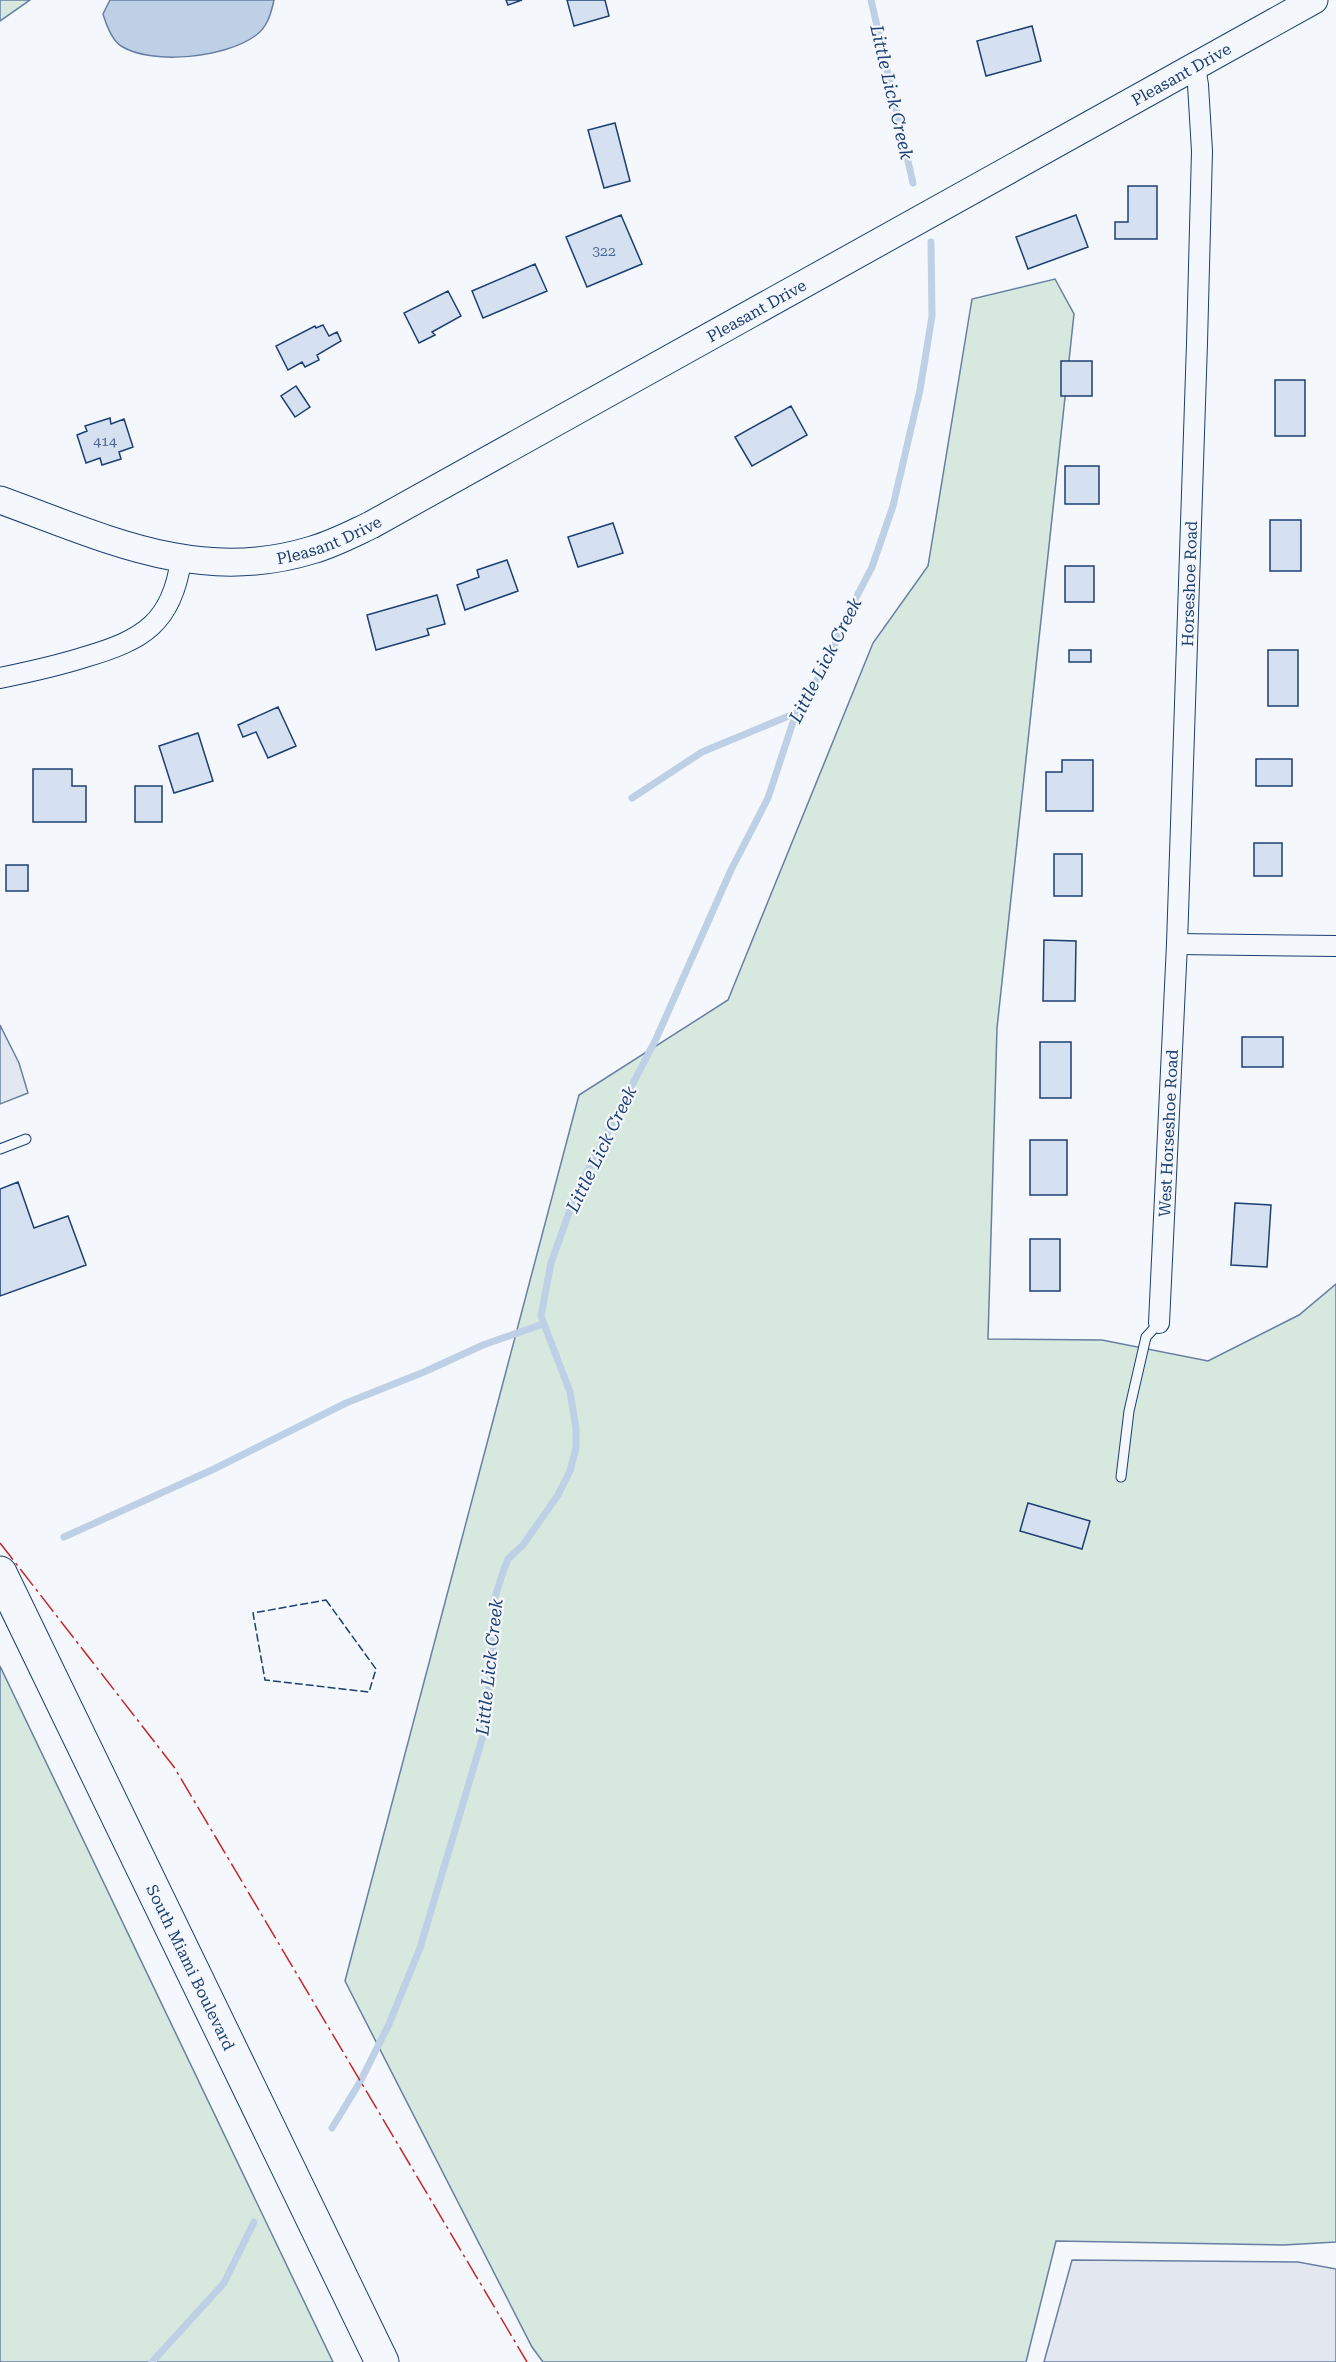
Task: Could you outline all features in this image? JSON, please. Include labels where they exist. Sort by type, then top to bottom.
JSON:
[{"type":"highway","name":"South Miami Boulevard","points":[[0,1573],[382,2362]]},
{"type":"street","name":"Pleasant Drive","points":[[0,500],[130,547],[181,560],[234,563],[258,561],[312,550],[343,538],[1314,0]]},
{"type":"street","name":"Horseshoe Road","points":[[1177,944],[1202,151],[1195,67]]},
{"type":"street","points":[[0,678],[60,664],[126,644],[137,638],[156,622],[165,610],[176,584],[181,560]]},
{"type":"street","points":[[1177,944],[1336,946]]},
{"type":"street","name":"West Horseshoe Road","points":[[1160,1323],[1177,944]]},
{"type":"lane","points":[[0,1149],[26,1139]]},
{"type":"lane","points":[[1121,1477],[1129,1411],[1146,1337],[1160,1323]]},
{"type":"shaded area","points":[[0,0],[30,0],[0,21]]},
{"type":"shaded area","points":[[1055,279],[1074,314],[997,1028],[988,1339],[1102,1340],[1208,1361],[1299,1315],[1336,1284],[1336,2242],[1284,2245],[1056,2241],[1026,2362],[543,2362],[532,2347],[345,1981],[579,1095],[728,1000],[873,643],[928,566],[972,299]]},
{"type":"shaded area","points":[[0,1025],[19,1063],[28,1093],[0,1104]]},
{"type":"shaded area","points":[[0,1666],[333,2362],[0,2362]]},
{"type":"shaded area","points":[[1072,2260],[1298,2262],[1336,2269],[1336,2362],[1044,2362]]},
{"type":"water","points":[[110,0],[274,0],[263,29],[255,36],[242,43],[208,54],[170,57],[151,56],[121,46],[110,32],[103,14]]},
{"type":"building","points":[[506,0],[522,0],[508,5]]},
{"type":"building","points":[[567,0],[605,0],[609,16],[574,26]]},
{"type":"building","points":[[1032,26],[1041,61],[986,76],[977,41]]},
{"type":"building","points":[[615,123],[630,181],[604,188],[588,130]]},
{"type":"building","points":[[1128,186],[1157,186],[1157,239],[1115,239],[1115,222],[1128,222]]},
{"type":"building","points":[[621,215],[642,264],[587,287],[566,237]]},
{"type":"building","points":[[1076,215],[1088,247],[1028,269],[1016,237]]},
{"type":"building","points":[[535,264],[547,291],[483,318],[472,291]]},
{"type":"building","points":[[448,291],[461,316],[432,332],[435,335],[419,343],[404,313]]},
{"type":"building","points":[[323,325],[329,336],[337,332],[341,341],[317,355],[319,360],[305,367],[302,362],[288,370],[276,346],[315,326],[316,328]]},
{"type":"building","points":[[1061,361],[1092,361],[1092,396],[1061,396]]},
{"type":"building","points":[[1275,380],[1305,380],[1305,436],[1275,436]]},
{"type":"building","points":[[296,386],[310,407],[295,417],[281,396]]},
{"type":"building","points":[[791,406],[807,435],[752,466],[735,437]]},
{"type":"building","points":[[110,418],[111,424],[124,419],[133,447],[119,452],[121,459],[102,465],[100,458],[86,463],[77,435],[87,431],[85,426]]},
{"type":"building","points":[[1065,466],[1099,466],[1099,504],[1065,504]]},
{"type":"building","points":[[1270,520],[1301,520],[1301,571],[1270,571]]},
{"type":"building","points":[[613,523],[623,553],[578,567],[568,537]]},
{"type":"building","points":[[507,560],[518,591],[465,610],[457,585],[479,577],[477,570]]},
{"type":"building","points":[[1065,566],[1094,566],[1094,602],[1065,602]]},
{"type":"building","points":[[437,595],[445,624],[427,629],[429,635],[376,650],[367,615]]},
{"type":"building","points":[[1069,650],[1091,650],[1091,662],[1069,662]]},
{"type":"building","points":[[1268,650],[1298,650],[1298,706],[1268,706]]},
{"type":"building","points":[[278,707],[296,746],[268,758],[256,732],[243,737],[238,725]]},
{"type":"building","points":[[198,733],[213,781],[174,793],[159,746]]},
{"type":"building","points":[[1256,759],[1292,759],[1292,786],[1256,786]]},
{"type":"building","points":[[1062,760],[1093,760],[1093,811],[1046,811],[1046,772],[1062,772]]},
{"type":"building","points":[[33,769],[72,769],[72,786],[86,786],[86,822],[33,822]]},
{"type":"building","points":[[135,786],[162,786],[162,822],[135,822]]},
{"type":"building","points":[[1254,843],[1282,843],[1282,876],[1254,876]]},
{"type":"building","points":[[1054,854],[1082,854],[1082,896],[1054,896]]},
{"type":"building","points":[[6,865],[28,865],[28,891],[6,891]]},
{"type":"building","points":[[1044,940],[1076,941],[1075,1001],[1043,1001]]},
{"type":"building","points":[[1242,1037],[1283,1037],[1283,1067],[1242,1067]]},
{"type":"building","points":[[1040,1042],[1071,1042],[1071,1098],[1040,1098]]},
{"type":"building","points":[[1030,1140],[1067,1140],[1067,1195],[1030,1195]]},
{"type":"building","points":[[18,1182],[34,1228],[68,1216],[86,1265],[0,1296],[0,1189]]},
{"type":"building","points":[[1235,1203],[1271,1205],[1267,1267],[1231,1265]]},
{"type":"building","points":[[1030,1239],[1060,1239],[1060,1291],[1030,1291]]},
{"type":"building","points":[[1028,1503],[1090,1521],[1082,1549],[1020,1531]]},
{"type":"waterway","name":"Little Lick Creek","points":[[871,0],[913,183]]},
{"type":"waterway","name":"Little Lick Creek","points":[[332,2128],[360,2082],[389,2024],[420,1948],[483,1736],[492,1664],[494,1600],[504,1569],[508,1559],[523,1545],[558,1495],[570,1471],[576,1448],[576,1428],[570,1392],[541,1316],[551,1263],[576,1193],[656,1039],[731,870],[768,798],[796,713],[803,707],[805,699],[827,664],[844,621],[872,567],[893,506],[920,390],[932,316],[931,242]]},
{"type":"waterway","points":[[632,798],[702,752],[796,713]]},
{"type":"waterway","points":[[64,1537],[214,1469],[346,1403],[424,1372],[483,1345],[543,1324]]},
{"type":"waterway","name":"Little Lick Creek","points":[[152,2362],[224,2283],[254,2222]]},
{"type":"fence","points":[[326,1600],[376,1669],[369,1692],[265,1680],[253,1613],[326,1600]]},
{"type":"power","points":[[0,1543],[174,1767],[527,2362]]}]
